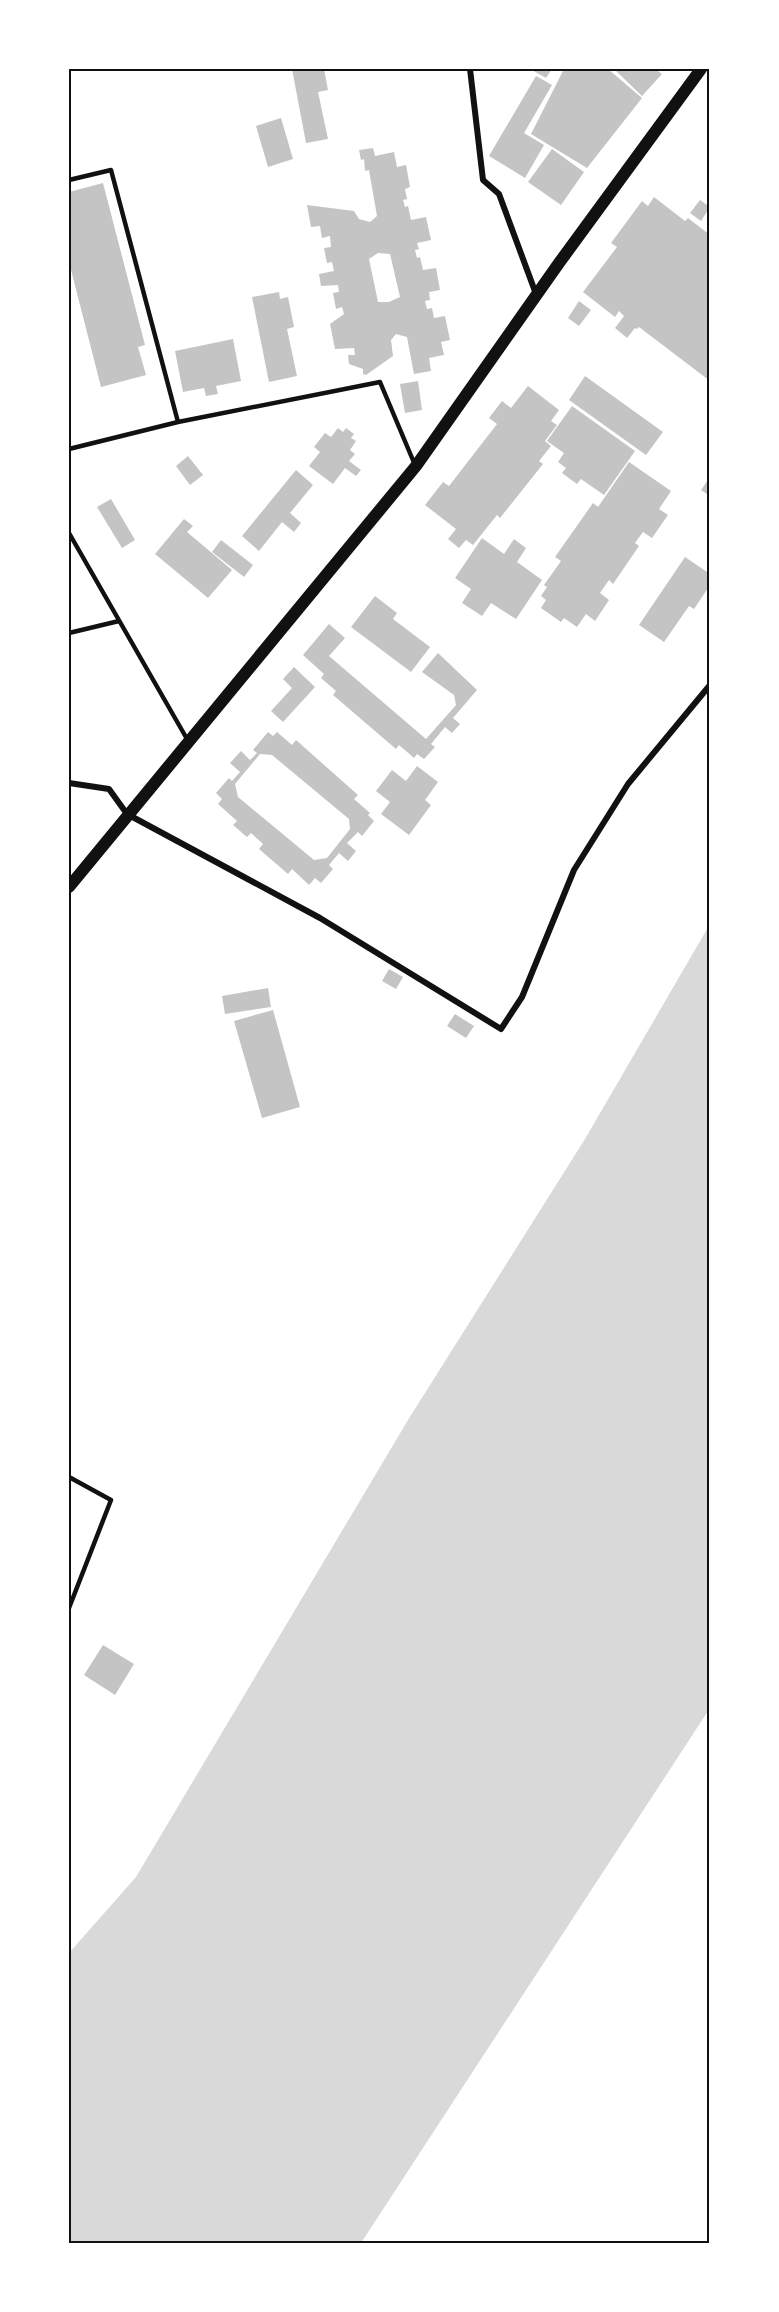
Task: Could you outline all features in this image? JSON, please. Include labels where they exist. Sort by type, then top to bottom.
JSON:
[{"type":"main road","points":[[69,887],[416,466],[536,294],[701,69]]},
{"type":"street","points":[[470,69],[483,180],[499,194],[536,294]]},
{"type":"street","points":[[69,783],[109,789],[127,814],[320,918],[501,1029],[522,997],[574,870],[628,784],[710,686]]},
{"type":"lane","points":[[69,180],[111,170],[178,422]]},
{"type":"lane","points":[[69,449],[178,422],[380,382],[416,466]]},
{"type":"lane","points":[[69,533],[189,741]]},
{"type":"lane","points":[[69,633],[119,621]]},
{"type":"lane","points":[[69,1477],[111,1500],[69,1608]]},
{"type":"shaded area","points":[[710,924],[710,1708],[361,2243],[69,2243],[69,1953],[136,1877],[408,1420],[585,1139]]},
{"type":"building","points":[[292,69],[324,69],[328,90],[318,92],[328,139],[306,143]]},
{"type":"building","points":[[530,69],[552,69],[546,78]]},
{"type":"building","points":[[564,69],[608,69],[642,98],[587,168],[531,134]]},
{"type":"building","points":[[614,69],[655,69],[662,74],[642,96]]},
{"type":"building","points":[[536,76],[552,85],[524,133],[544,145],[525,178],[489,156]]},
{"type":"building","points":[[281,118],[293,159],[268,167],[256,126]]},
{"type":"building","points":[[373,148],[375,156],[394,152],[397,167],[406,165],[410,187],[405,189],[407,199],[403,200],[405,207],[408,206],[411,220],[426,217],[431,240],[417,243],[419,249],[415,250],[417,258],[420,257],[423,270],[436,268],[440,290],[429,292],[430,300],[425,301],[427,309],[432,308],[434,318],[445,316],[450,340],[441,342],[444,355],[429,358],[431,371],[414,374],[407,337],[396,334],[391,340],[393,356],[366,375],[363,374],[363,369],[349,364],[348,355],[355,355],[354,348],[335,349],[330,324],[344,314],[342,307],[336,309],[333,293],[339,292],[338,285],[321,286],[319,274],[334,271],[332,262],[327,263],[324,248],[331,247],[330,236],[322,238],[320,226],[311,227],[307,205],[354,211],[359,219],[370,222],[377,216],[369,170],[365,171],[364,159],[361,160],[359,150]],"holes":[[[378,253],[390,254],[400,297],[389,302],[378,302],[369,259]]]},
{"type":"building","points":[[552,149],[584,172],[561,205],[528,182]]},
{"type":"building","points":[[103,183],[145,345],[138,347],[146,375],[101,387],[69,262],[69,192]]},
{"type":"building","points":[[654,197],[685,221],[688,218],[710,235],[710,381],[639,327],[635,328],[627,338],[615,328],[624,316],[619,311],[615,317],[583,292],[617,247],[611,243],[642,201],[648,206]]},
{"type":"building","points":[[700,200],[710,207],[701,221],[690,213]]},
{"type":"building","points":[[279,292],[280,299],[288,297],[294,327],[287,329],[297,376],[269,382],[252,297]]},
{"type":"building","points":[[579,301],[591,310],[579,326],[568,318]]},
{"type":"building","points":[[233,339],[241,381],[216,386],[218,394],[206,396],[204,388],[183,392],[175,351]]},
{"type":"building","points":[[585,376],[663,432],[646,455],[569,400]]},
{"type":"building","points":[[418,381],[422,410],[405,413],[400,384]]},
{"type":"building","points":[[528,386],[559,410],[551,421],[557,425],[545,441],[551,446],[539,461],[543,464],[500,518],[497,515],[473,545],[466,540],[459,548],[448,539],[456,529],[425,505],[443,482],[449,486],[497,424],[489,418],[502,401],[511,408]]},
{"type":"building","points":[[572,406],[635,451],[604,495],[581,479],[577,484],[562,473],[566,468],[558,462],[564,453],[547,441]]},
{"type":"building","points":[[338,428],[343,432],[346,428],[354,434],[351,438],[356,441],[350,450],[355,454],[349,461],[361,470],[356,476],[345,468],[333,484],[309,466],[320,452],[314,447],[325,433],[331,437]]},
{"type":"building","points":[[188,456],[203,475],[190,485],[176,466]]},
{"type":"building","points":[[629,462],[671,491],[659,509],[668,515],[652,538],[643,532],[635,543],[639,546],[613,584],[609,580],[600,593],[609,600],[595,621],[586,614],[577,627],[564,618],[561,622],[541,608],[546,600],[541,596],[547,587],[544,585],[561,561],[555,557],[593,503],[598,507]]},
{"type":"building","points":[[296,470],[313,485],[290,513],[301,523],[294,532],[282,522],[259,551],[242,536]]},
{"type":"building","points":[[710,477],[710,496],[701,490]]},
{"type":"building","points":[[111,499],[135,540],[122,548],[97,507]]},
{"type":"building","points":[[184,519],[193,526],[187,532],[232,570],[208,598],[155,554]]},
{"type":"building","points":[[482,538],[504,554],[514,539],[526,548],[517,562],[542,580],[516,619],[491,603],[482,616],[462,603],[471,589],[455,578]]},
{"type":"building","points":[[221,540],[253,565],[244,577],[212,552]]},
{"type":"building","points":[[685,557],[710,574],[710,585],[694,609],[689,606],[664,642],[639,625]]},
{"type":"building","points":[[375,596],[397,613],[393,619],[430,647],[411,672],[351,627]]},
{"type":"building","points":[[329,624],[345,638],[329,656],[426,739],[456,705],[454,695],[422,672],[438,653],[477,690],[453,718],[460,724],[452,733],[445,727],[431,744],[435,747],[424,759],[417,754],[414,758],[399,745],[396,749],[333,695],[336,691],[321,678],[324,674],[303,655]]},
{"type":"building","points":[[294,667],[315,687],[283,722],[271,711],[292,688],[283,679]]},
{"type":"building","points":[[268,732],[273,736],[277,732],[292,745],[296,740],[358,795],[354,799],[370,813],[368,815],[374,821],[362,836],[358,832],[347,843],[356,851],[348,861],[339,853],[329,865],[333,869],[321,883],[315,878],[309,885],[292,869],[288,874],[259,849],[263,844],[251,833],[247,837],[233,825],[237,821],[218,804],[222,799],[216,793],[229,778],[232,781],[240,772],[230,763],[241,751],[250,760],[257,753],[253,750]],"holes":[[[260,754],[272,755],[349,819],[350,829],[327,858],[314,860],[238,797],[235,784]]]},
{"type":"building","points":[[417,766],[438,782],[425,800],[431,805],[409,835],[381,814],[390,802],[376,791],[392,770],[406,781]]},
{"type":"building","points":[[389,969],[403,977],[396,989],[382,981]]},
{"type":"building","points":[[268,988],[271,1007],[225,1014],[222,996]]},
{"type":"building","points":[[273,1010],[300,1107],[262,1118],[234,1021]]},
{"type":"building","points":[[455,1014],[474,1026],[466,1038],[447,1026]]},
{"type":"building","points":[[103,1645],[134,1664],[115,1695],[84,1675]]}]
